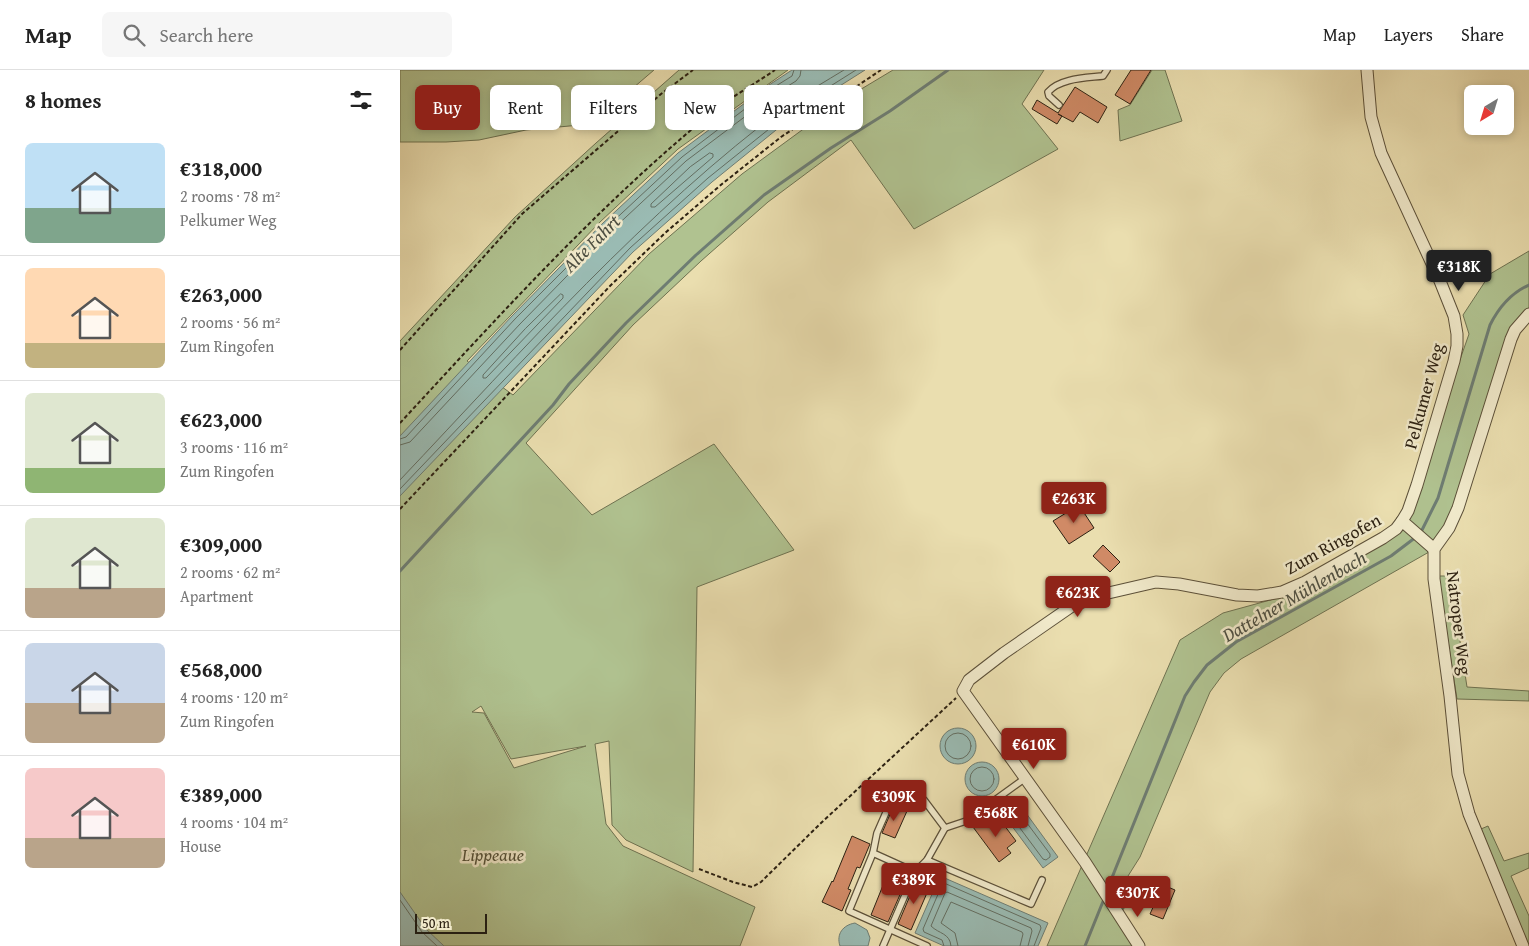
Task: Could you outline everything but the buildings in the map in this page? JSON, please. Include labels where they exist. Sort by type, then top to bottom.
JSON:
[{"type":"street","name":"Pelkumer Weg","points":[[1367,70],[1371,117],[1380,153],[1440,281],[1454,316],[1457,334],[1454,360],[1417,485],[1408,511],[1402,521]]},
{"type":"street","name":"Natroper Weg","points":[[1523,946],[1469,814],[1462,792],[1458,774],[1450,696],[1434,579],[1434,549],[1449,528],[1458,508],[1511,339],[1515,330],[1529,314]]},
{"type":"street","points":[[1402,521],[1434,549]]},
{"type":"street","name":"Zum Ringofen","points":[[963,691],[969,680],[1004,653],[1072,606],[1104,594],[1156,582],[1179,584],[1237,595],[1258,596],[1282,592],[1304,582],[1383,538],[1396,529],[1402,521]]},
{"type":"street","points":[[963,691],[1085,862],[1139,946]]},
{"type":"lane","points":[[1059,105],[1049,96],[1048,92],[1051,89],[1059,84],[1075,80],[1103,76],[1107,70]]},
{"type":"lane","points":[[883,946],[915,872],[928,860],[944,828],[966,821],[1024,778]]},
{"type":"lane","points":[[927,946],[849,911],[874,853],[877,833],[890,801],[905,792],[924,800],[944,828]]},
{"type":"lane","points":[[874,853],[915,872]]},
{"type":"lane","points":[[928,860],[1031,904],[1042,880]]},
{"type":"path","points":[[400,350],[522,214],[661,94],[693,70]]},
{"type":"path","points":[[400,423],[522,291],[618,196],[710,114],[775,70]]},
{"type":"path","points":[[400,509],[610,286],[665,233],[781,137],[881,70]]},
{"type":"path","points":[[699,870],[752,887],[761,882],[828,816],[963,691]]},
{"type":"green space","points":[[400,70],[654,70],[636,85],[571,85],[571,126],[561,127],[561,85],[490,85],[490,130],[526,130],[479,140],[400,142]]},
{"type":"green space","name":"Lippeaue","points":[[679,70],[788,70],[767,85],[744,85],[744,102],[734,109],[734,85],[665,85],[665,130],[704,130],[678,149],[600,222],[467,361],[513,395],[649,254],[742,174],[802,130],[863,130],[863,88],[893,70],[1044,70],[1022,104],[1058,149],[914,229],[851,140],[768,202],[701,261],[633,325],[526,443],[592,515],[714,444],[794,550],[697,587],[693,872],[626,840],[612,825],[609,741],[595,744],[606,824],[623,846],[755,907],[740,946],[400,946],[400,341],[515,217],[611,130],[655,130],[655,91]],"holes":[[[481,706],[511,759],[586,746],[514,768],[484,713],[472,712]]]},
{"type":"green space","points":[[1152,70],[1165,70],[1182,121],[1120,141],[1118,110],[1130,105]]},
{"type":"green space","points":[[1529,251],[1529,313],[1521,321],[1458,508],[1429,552],[1241,659],[1224,673],[1210,692],[1140,857],[1120,892],[1125,907],[1117,917],[1134,946],[1047,946],[1180,640],[1223,613],[1285,596],[1400,531],[1469,334],[1463,315],[1490,274]]},
{"type":"green space","points":[[1438,576],[1450,576],[1467,687],[1529,691],[1529,701],[1457,699]]},
{"type":"green space","points":[[1488,826],[1504,861],[1529,853],[1529,868],[1511,876],[1529,916],[1529,946],[1526,946],[1481,829]]},
{"type":"water","points":[[792,70],[865,70],[841,85],[769,85]]},
{"type":"water","name":"Alte Fahrt","points":[[744,104],[744,130],[776,130],[712,182],[633,252],[400,496],[400,436],[512,316],[603,223],[678,153],[709,130],[734,130],[734,111]]},
{"type":"water","points":[[958,728],[970,734],[976,746],[970,758],[958,764],[946,758],[940,746],[946,734]]},
{"type":"water","points":[[982,762],[989,763],[994,767],[998,772],[998,786],[994,791],[989,795],[982,796],[975,795],[970,791],[966,786],[965,779],[966,772],[970,767],[975,763]]},
{"type":"water","points":[[1015,798],[1058,857],[1043,868],[1000,810]]},
{"type":"water","points":[[940,876],[1048,923],[1038,946],[944,946],[915,933]]},
{"type":"water","points":[[400,892],[426,929],[444,946],[400,946]]},
{"type":"water","points":[[855,923],[867,930],[870,938],[868,946],[840,946],[840,934],[844,928]]},
{"type":"waterway","points":[[400,571],[626,323],[696,255],[764,195],[948,70]]},
{"type":"waterway","name":"Dattelner Mühlenbach","points":[[1421,532],[1438,498],[1490,325],[1506,301],[1529,285]]},
{"type":"waterway","name":"Dattelner Mühlenbach","points":[[1107,890],[1185,696],[1207,665],[1236,642],[1391,556],[1416,537]]},
{"type":"waterway","name":"Dattelner Mühlenbach","points":[[1085,946],[1104,899]]}]
